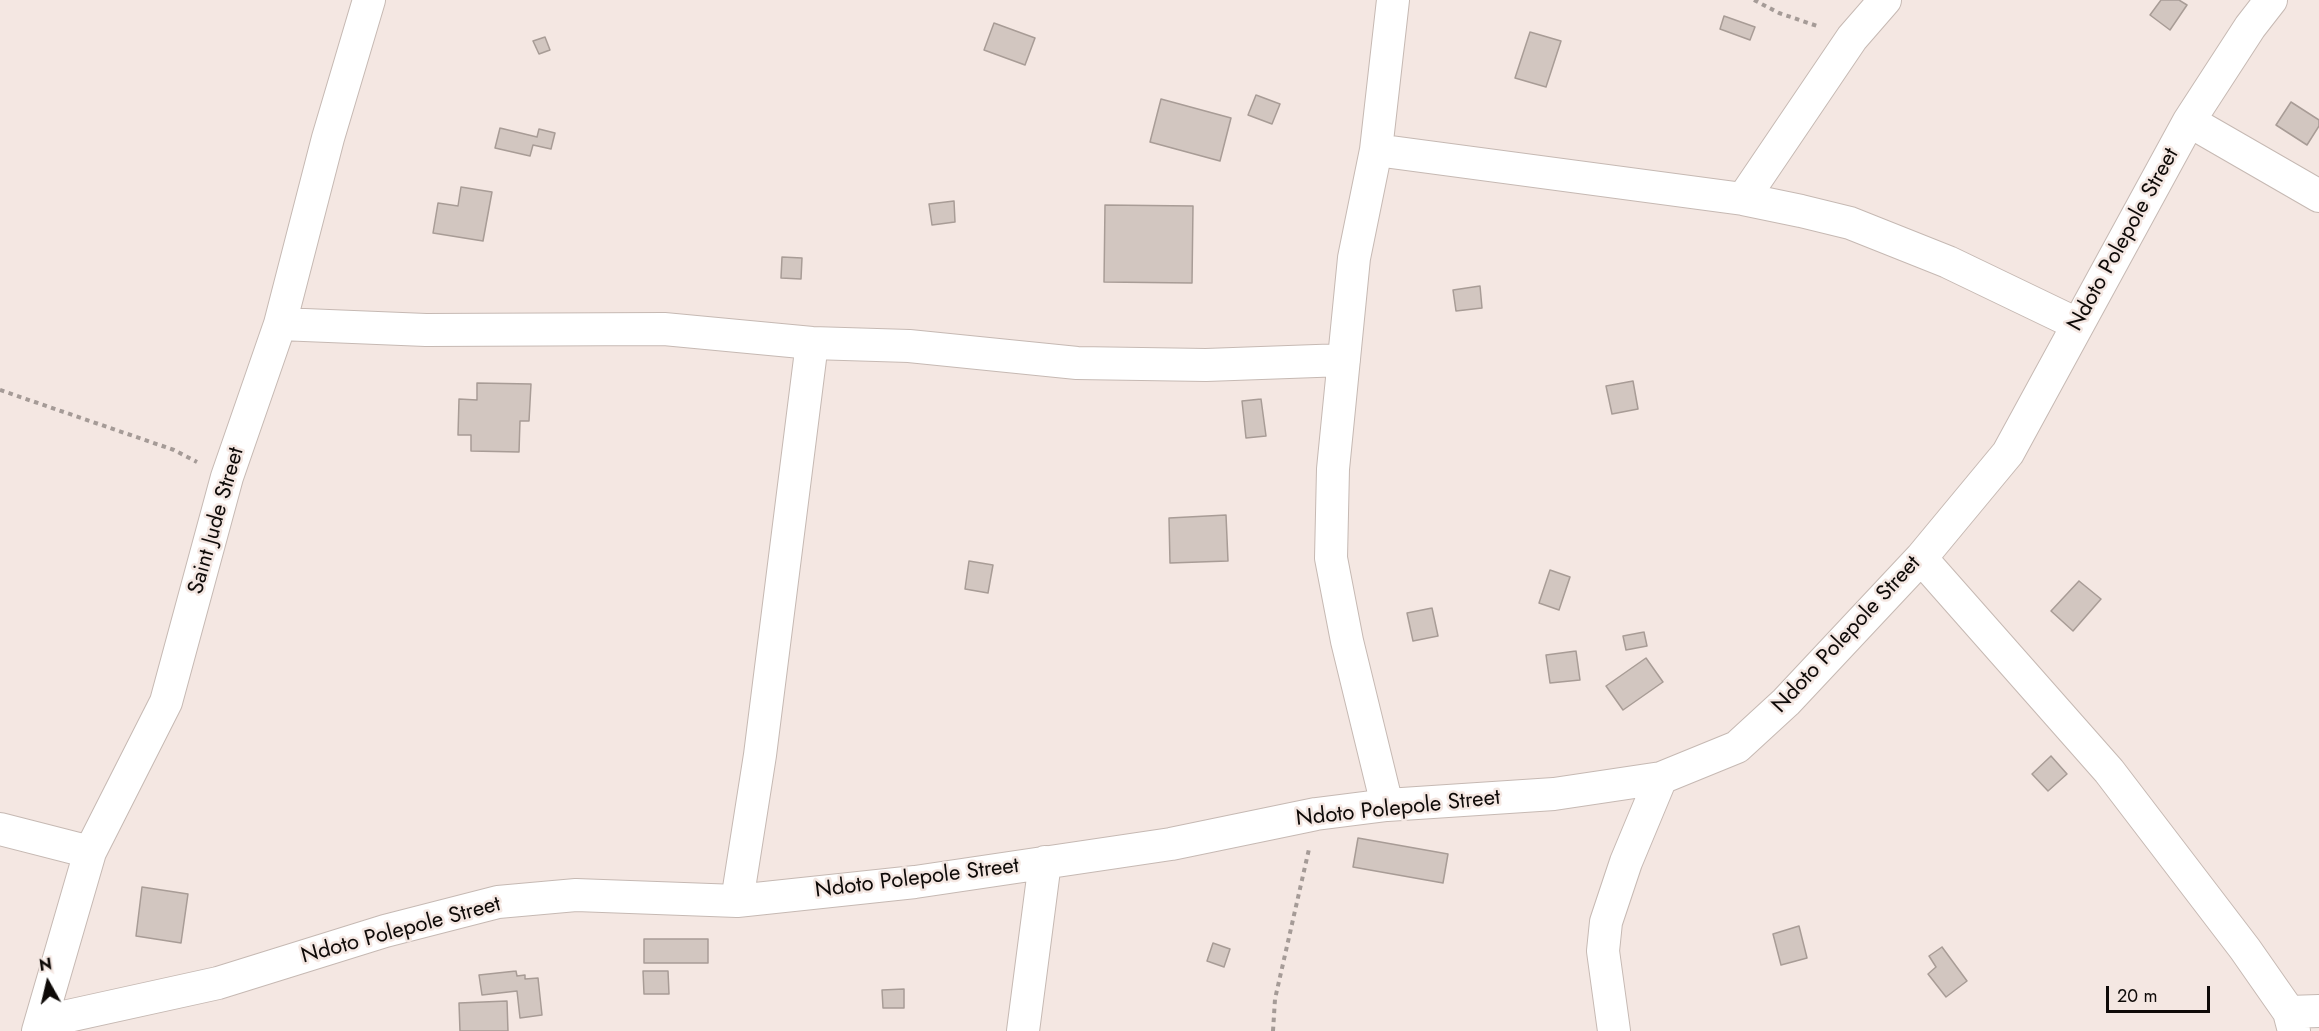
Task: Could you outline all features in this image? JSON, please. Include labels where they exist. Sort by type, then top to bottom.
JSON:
[{"type":"street","name":"Saint Jude Street","points":[[39,1026],[90,852],[166,702],[227,477],[280,324],[328,138],[369,0]]},
{"type":"street","points":[[1743,199],[1851,38],[1885,0]]},
{"type":"street","name":"Ndoto Polepole Street","points":[[39,1026],[218,983],[385,931],[498,902],[576,895],[737,901],[915,882],[1171,844],[1316,814],[1387,805],[1554,794],[1660,777],[1737,747],[1786,702],[1921,558],[2008,453],[2189,121],[2250,27],[2271,0]]},
{"type":"street","points":[[1386,1],[1376,150],[1354,258],[1333,469],[1331,558],[1347,641],[1387,805]]},
{"type":"street","points":[[2189,121],[2319,196]]},
{"type":"street","points":[[1376,150],[1743,199],[1850,223],[1948,262],[2077,324]]},
{"type":"street","points":[[280,324],[426,330],[664,329],[812,343],[909,346],[1077,363],[1206,365],[1344,360]]},
{"type":"street","points":[[737,901],[760,755],[812,343]]},
{"type":"street","points":[[1921,558],[2109,771],[2245,949],[2301,1018]]},
{"type":"street","points":[[1614,1031],[1603,951],[1606,922],[1626,862],[1660,777]]},
{"type":"street","points":[[0,829],[90,852]]},
{"type":"street","points":[[1023,1031],[1045,862]]},
{"type":"path","points":[[1754,0],[1779,13],[1851,38]]},
{"type":"path","points":[[0,390],[174,450],[227,477]]},
{"type":"path","points":[[1273,1031],[1275,999],[1316,814]]},
{"type":"building","points":[[2161,0],[2179,0],[2187,5],[2170,30],[2150,15]]},
{"type":"building","points":[[1724,16],[1755,27],[1750,40],[1720,29]]},
{"type":"building","points":[[994,23],[1035,38],[1025,65],[984,50]]},
{"type":"building","points":[[1530,32],[1561,41],[1546,87],[1515,78]]},
{"type":"building","points":[[545,37],[550,50],[539,54],[533,41]]},
{"type":"building","points":[[1256,95],[1280,104],[1272,124],[1248,115]]},
{"type":"building","points":[[1161,99],[1231,118],[1220,161],[1150,142]]},
{"type":"building","points":[[2291,102],[2319,120],[2319,126],[2307,145],[2276,125]]},
{"type":"building","points":[[500,128],[537,137],[539,129],[555,133],[551,149],[533,145],[530,156],[495,148]]},
{"type":"building","points":[[461,187],[492,192],[483,241],[433,233],[438,203],[458,206]]},
{"type":"building","points":[[954,201],[955,222],[932,225],[929,204]]},
{"type":"building","points":[[1105,205],[1193,206],[1192,283],[1104,282]]},
{"type":"building","points":[[782,257],[802,258],[801,279],[781,278]]},
{"type":"building","points":[[1480,286],[1482,308],[1456,311],[1453,290]]},
{"type":"building","points":[[1633,381],[1638,409],[1612,414],[1606,386]]},
{"type":"building","points":[[477,383],[531,384],[529,421],[520,421],[519,452],[471,451],[471,435],[458,435],[459,399],[477,400]]},
{"type":"building","points":[[1261,399],[1266,436],[1246,438],[1242,401]]},
{"type":"building","points":[[1226,515],[1228,561],[1170,563],[1169,518]]},
{"type":"building","points":[[969,561],[993,565],[988,593],[965,589]]},
{"type":"building","points":[[1550,570],[1570,577],[1559,610],[1539,603]]},
{"type":"building","points":[[2079,581],[2101,599],[2073,631],[2051,611]]},
{"type":"building","points":[[1432,608],[1438,636],[1413,641],[1407,613]]},
{"type":"building","points":[[1644,632],[1647,646],[1626,650],[1623,636]]},
{"type":"building","points":[[1576,651],[1580,680],[1550,683],[1546,655]]},
{"type":"building","points":[[1646,658],[1663,682],[1623,710],[1606,686]]},
{"type":"building","points":[[2051,756],[2067,774],[2048,791],[2032,774]]},
{"type":"building","points":[[1358,838],[1448,854],[1443,883],[1353,867]]},
{"type":"building","points":[[142,887],[188,894],[181,943],[136,936]]},
{"type":"building","points":[[1799,926],[1807,958],[1781,965],[1773,934]]},
{"type":"building","points":[[644,939],[708,939],[708,963],[644,963]]},
{"type":"building","points":[[1213,943],[1230,949],[1224,967],[1207,961]]},
{"type":"building","points":[[1942,947],[1967,981],[1946,997],[1928,974],[1936,967],[1929,956]]},
{"type":"building","points":[[516,971],[517,976],[525,975],[525,979],[538,978],[542,1015],[520,1018],[517,991],[482,995],[479,975]]},
{"type":"building","points":[[643,971],[668,971],[669,994],[644,994]]},
{"type":"building","points":[[904,989],[904,1008],[883,1008],[882,990]]},
{"type":"building","points":[[507,1001],[508,1031],[460,1031],[459,1003]]}]
